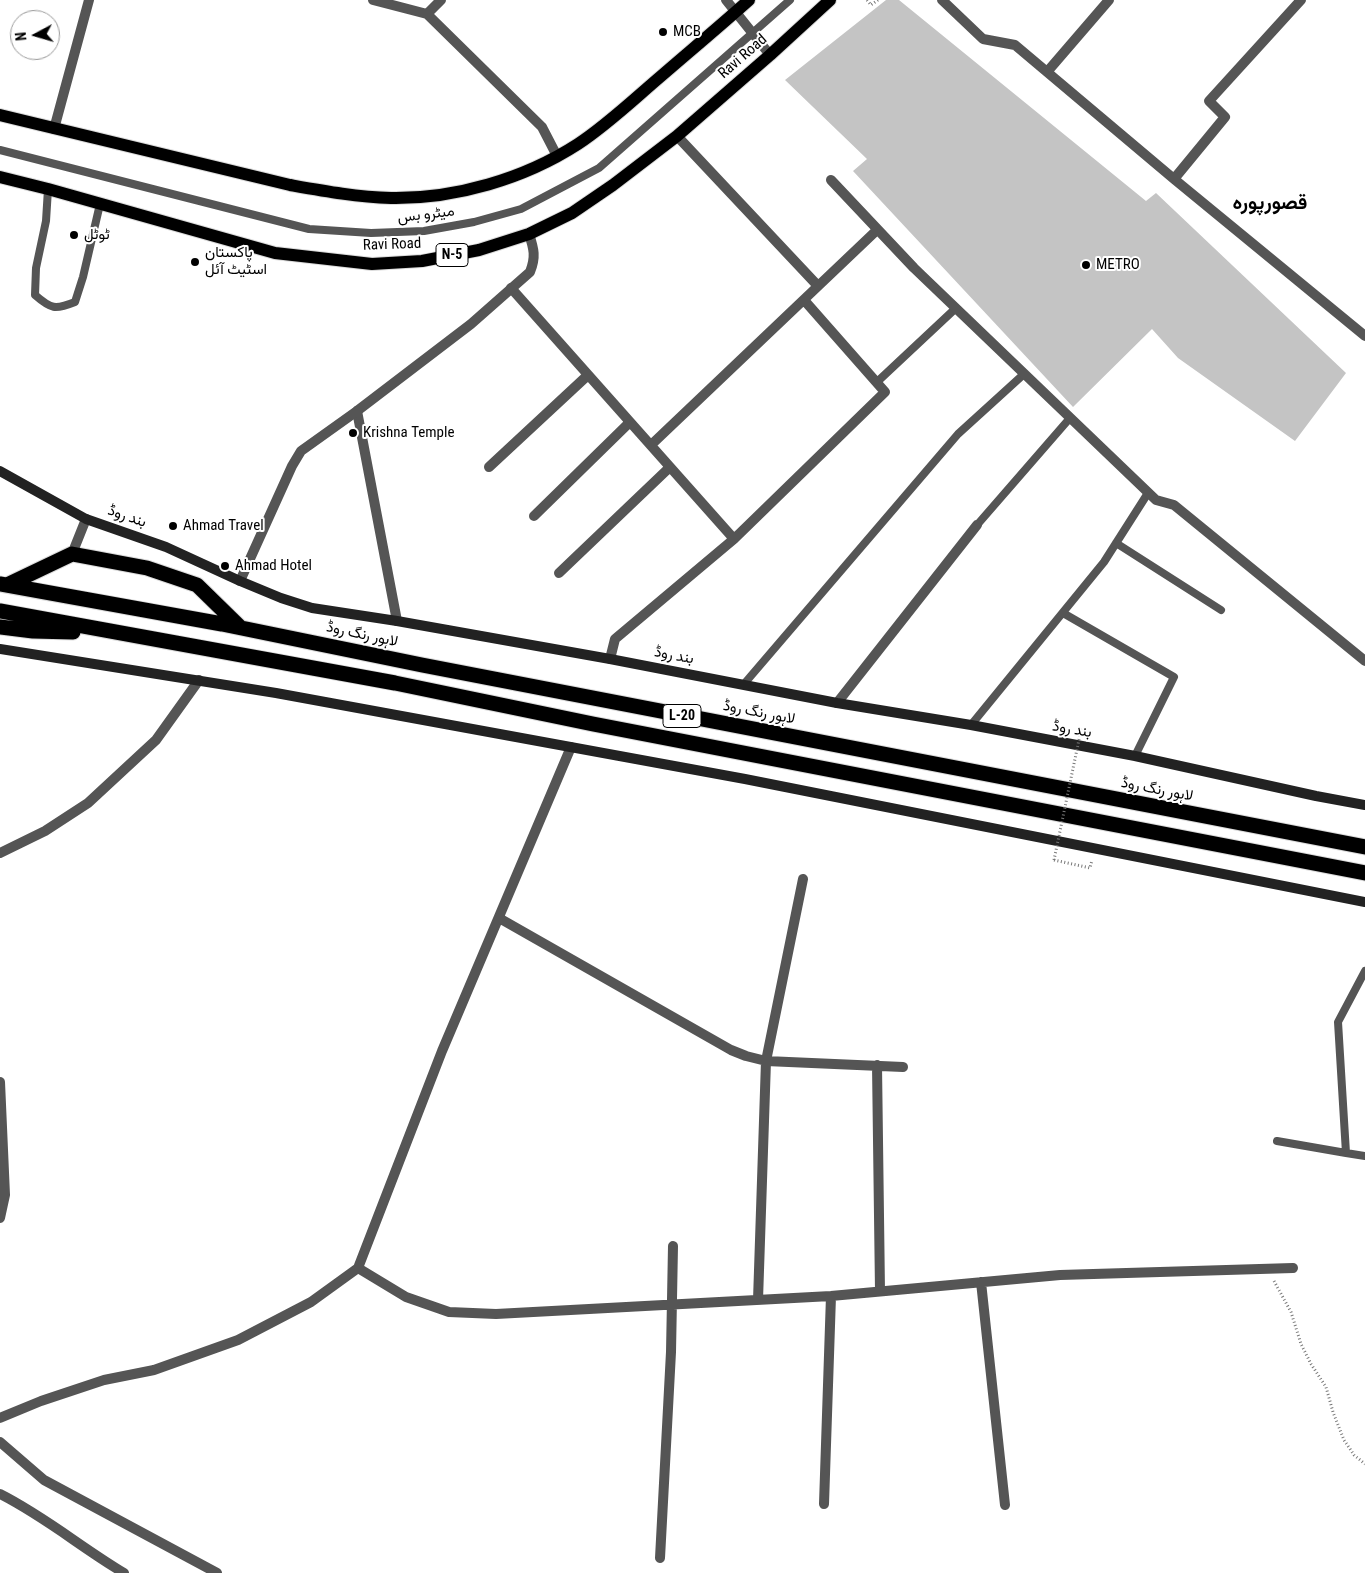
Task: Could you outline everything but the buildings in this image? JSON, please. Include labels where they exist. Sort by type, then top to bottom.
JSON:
[{"type":"highway","points":[[3,584],[72,554],[147,568],[197,585],[241,628]]},
{"type":"highway","name":"لاہور رنگ روڈ","points":[[3,584],[241,628],[450,671],[1365,847]]},
{"type":"highway","name":"L-20","points":[[0,611],[395,683],[593,724],[1365,873]]},
{"type":"highway","points":[[0,627],[33,631],[114,633]]},
{"type":"main road","points":[[0,116],[290,185],[359,196],[416,197],[456,192],[513,176],[578,144],[604,125],[749,0]]},
{"type":"main road","name":"Ravi Road","points":[[0,177],[275,253],[372,264],[422,261],[479,250],[529,234],[572,213],[613,185],[677,136],[770,56],[830,0]]},
{"type":"main road","name":"بند روڈ","points":[[0,471],[86,520],[166,547],[240,581],[281,598],[312,608],[397,621],[610,659],[837,703],[971,725],[1135,756],[1365,805]]},
{"type":"main road","points":[[0,649],[199,680],[745,779],[1365,902]]},
{"type":"street","points":[[54,129],[89,0]]},
{"type":"street","points":[[373,0],[426,14],[542,127],[557,156]]},
{"type":"street","points":[[426,14],[441,0]]},
{"type":"street","points":[[726,0],[770,56]]},
{"type":"street","points":[[942,0],[983,39],[1016,45],[1174,179],[1365,336]]},
{"type":"street","points":[[1047,72],[1109,0]]},
{"type":"street","points":[[1174,179],[1225,117],[1209,101],[1301,0]]},
{"type":"street","points":[[677,136],[818,286]]},
{"type":"street","points":[[831,180],[914,268],[1148,493],[1156,500],[1174,505],[1365,661]]},
{"type":"street","points":[[651,445],[878,230]]},
{"type":"street","points":[[240,581],[292,466],[301,451],[471,324],[530,272],[534,263],[535,253],[529,234]]},
{"type":"street","points":[[511,288],[734,539]]},
{"type":"street","points":[[610,659],[615,639],[734,539],[885,392],[804,300]]},
{"type":"street","points":[[489,467],[588,374]]},
{"type":"street","points":[[357,411],[397,621]]},
{"type":"street","points":[[534,516],[630,422]]},
{"type":"street","points":[[559,573],[670,467]]},
{"type":"street","points":[[72,554],[86,520]]},
{"type":"street","points":[[837,703],[977,525]]},
{"type":"street","points":[[0,627],[0,637]]},
{"type":"street","points":[[0,853],[45,830],[88,803],[156,740],[199,680]]},
{"type":"street","points":[[0,1418],[41,1401],[95,1383],[154,1370],[238,1340],[311,1302],[358,1268],[442,1051],[571,747]]},
{"type":"street","points":[[758,1300],[766,1061],[802,879]]},
{"type":"street","points":[[499,918],[731,1050],[746,1056],[766,1061],[903,1067]]},
{"type":"street","points":[[878,1065],[880,1291]]},
{"type":"street","points":[[0,1082],[5,1195],[0,1218]]},
{"type":"street","points":[[660,1558],[673,1304],[673,1246]]},
{"type":"street","points":[[358,1268],[406,1297],[449,1312],[496,1314],[831,1296],[1060,1275],[1293,1268]]},
{"type":"street","points":[[981,1282],[1005,1505]]},
{"type":"street","points":[[824,1504],[831,1296]]},
{"type":"street","points":[[0,1442],[44,1480],[218,1573]]},
{"type":"street","points":[[0,1494],[65,1533],[102,1560],[124,1573]]},
{"type":"lane","name":"میٹرو بس","points":[[0,150],[309,229],[371,233],[424,231],[474,222],[521,209],[599,168],[790,0]]},
{"type":"lane","points":[[48,189],[46,221],[36,268],[35,295],[47,306],[60,308],[74,302],[83,277],[100,204]]},
{"type":"lane","points":[[877,382],[956,308]]},
{"type":"lane","points":[[744,684],[958,434],[1024,374]]},
{"type":"lane","points":[[977,525],[1070,418]]},
{"type":"lane","points":[[971,725],[1104,562],[1148,493]]},
{"type":"lane","points":[[1116,543],[1222,610]]},
{"type":"lane","points":[[1062,613],[1174,677],[1135,756]]},
{"type":"lane","points":[[1346,1152],[1338,1022],[1365,971]]},
{"type":"lane","points":[[1277,1141],[1365,1156]]},
{"type":"path","points":[[867,0],[871,5],[878,0]]},
{"type":"path","points":[[1081,730],[1054,860],[1090,868]]},
{"type":"path","points":[[1267,1269],[1291,1312],[1307,1357],[1326,1387],[1344,1440],[1354,1455],[1365,1464]]},
{"type":"place","name":"MCB","points":[[663,32]]},
{"type":"place","name":"ٹوٹل","points":[[74,235]]},
{"type":"place","name":"پاکستان اسٹیٹ آئل","points":[[195,262]]},
{"type":"place","name":"METRO","points":[[1086,265]]},
{"type":"place","name":"Krishna Temple","points":[[353,433]]},
{"type":"place","name":"Ahmad Travel","points":[[173,526]]},
{"type":"place","name":"Ahmad Hotel","points":[[225,566]]},
{"type":"district","name":"قصورپورہ","points":[[1270,204]]}]
